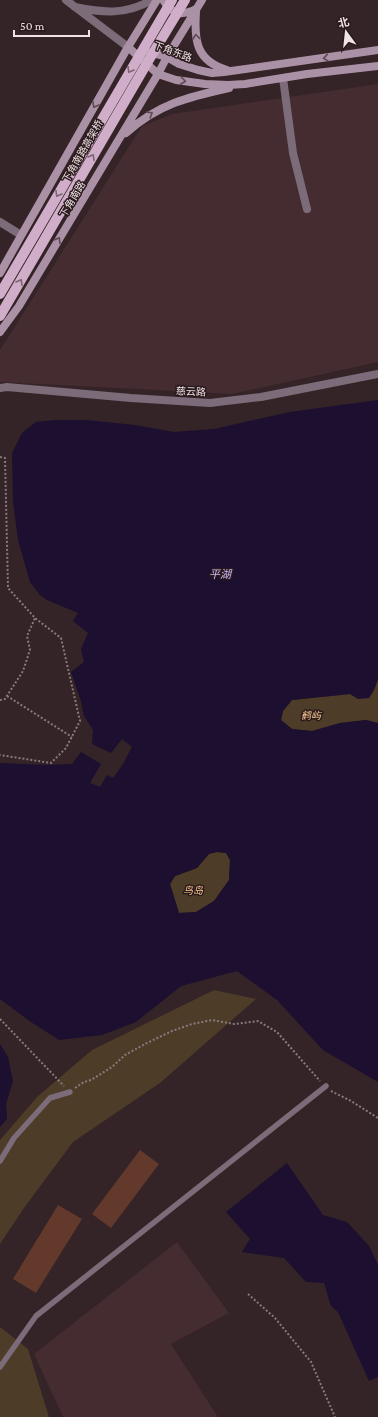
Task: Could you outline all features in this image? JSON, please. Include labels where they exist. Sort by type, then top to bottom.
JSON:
[{"type":"main road","points":[[0,273],[128,47],[157,0]]},
{"type":"main road","points":[[163,0],[169,8],[176,12],[186,13],[196,9],[195,32],[199,50],[210,63],[217,67],[231,71]]},
{"type":"main road","name":"下角南路高架桥","points":[[0,294],[172,0]]},
{"type":"main road","name":"下角南路高架桥","points":[[0,316],[185,0]]},
{"type":"main road","name":"下角南路","points":[[0,332],[19,306],[202,0]]},
{"type":"main road","name":"下角东路","points":[[128,47],[167,57],[179,64],[212,73],[378,50]]},
{"type":"main road","name":"下角东路","points":[[128,47],[158,74],[176,80],[198,83],[228,85],[245,84],[378,66]]},
{"type":"main road","points":[[120,138],[143,118],[169,104],[245,84]]},
{"type":"street","points":[[66,0],[128,47]]},
{"type":"street","points":[[74,7],[103,12],[117,12],[130,10],[152,0]]},
{"type":"street","points":[[283,78],[293,153],[307,209]]},
{"type":"street","points":[[0,222],[21,235]]},
{"type":"street","name":"慈云路","points":[[0,388],[8,387],[131,398],[210,402],[261,397],[378,374]]},
{"type":"lane","points":[[0,1367],[36,1316],[326,1086]]},
{"type":"lane","points":[[0,1161],[14,1138],[50,1098],[70,1092]]},
{"type":"path","points":[[0,457],[5,458],[8,588],[35,618],[61,638],[80,721],[66,748],[51,763],[0,756]]},
{"type":"path","points":[[0,700],[5,699],[23,671],[30,650],[27,636],[35,618]]},
{"type":"path","points":[[7,696],[72,737]]},
{"type":"path","points":[[0,1019],[70,1092],[112,1067],[125,1056],[172,1031],[192,1024],[212,1020],[234,1024],[258,1021],[277,1032],[316,1078],[333,1092],[351,1101],[378,1118]]},
{"type":"path","points":[[248,1294],[275,1318],[311,1362],[335,1417]]},
{"type":"shaded area","points":[[378,84],[378,362],[232,394],[0,382],[0,350],[142,126],[172,114]]},
{"type":"shaded area","points":[[177,1242],[229,1313],[171,1344],[218,1417],[63,1417],[34,1354]]},
{"type":"green space","name":"鹤屿","points":[[378,679],[378,723],[366,720],[340,723],[312,731],[292,729],[281,720],[283,711],[292,700],[350,694],[358,698],[374,690]]},
{"type":"green space","name":"鸟岛","points":[[217,852],[226,853],[230,860],[229,880],[214,901],[196,912],[179,913],[170,884],[175,876],[197,868],[209,854]]},
{"type":"green space","points":[[214,990],[256,999],[160,1083],[73,1142],[24,1208],[0,1244],[0,1140],[37,1097],[92,1050]]},
{"type":"green space","points":[[0,1327],[28,1349],[49,1417],[0,1417]]},
{"type":"water","name":"平湖","points":[[378,400],[378,679],[369,698],[358,699],[350,694],[292,700],[283,711],[281,720],[292,729],[312,731],[340,723],[366,720],[378,723],[378,1082],[323,1050],[277,1000],[237,971],[181,986],[136,1022],[102,1035],[59,1040],[0,999],[0,763],[46,765],[72,764],[81,752],[101,764],[90,783],[100,787],[107,775],[113,778],[123,764],[132,747],[122,739],[111,753],[92,744],[93,730],[84,716],[81,701],[71,672],[84,662],[81,649],[88,633],[73,621],[78,613],[47,600],[40,595],[30,582],[18,540],[13,501],[12,453],[22,433],[36,422],[56,420],[87,420],[135,425],[174,432],[214,429],[290,412]],"holes":[[[217,852],[226,853],[230,860],[229,880],[214,901],[196,912],[179,913],[170,884],[175,876],[197,868],[209,854]]]},
{"type":"water","points":[[0,1044],[8,1057],[13,1081],[6,1104],[7,1119],[0,1127]]},
{"type":"water","points":[[287,1163],[323,1215],[347,1222],[369,1246],[378,1265],[378,1377],[369,1381],[338,1312],[331,1306],[324,1283],[306,1282],[284,1258],[242,1252],[250,1239],[226,1212]]},
{"type":"building","points":[[140,1150],[159,1164],[111,1228],[92,1214]]},
{"type":"building","points":[[58,1205],[82,1219],[36,1293],[13,1279]]}]
